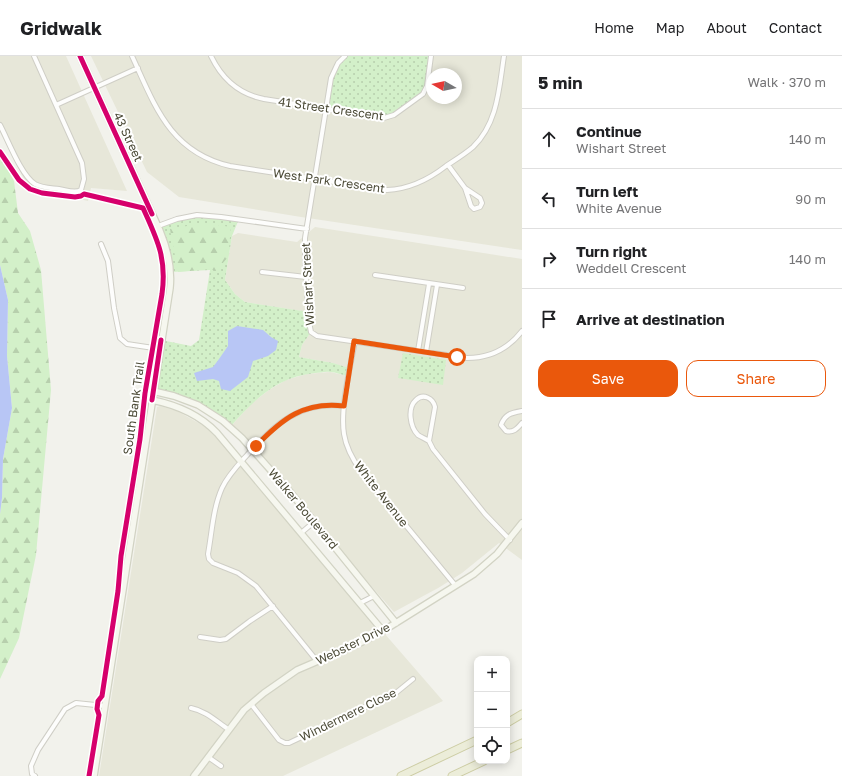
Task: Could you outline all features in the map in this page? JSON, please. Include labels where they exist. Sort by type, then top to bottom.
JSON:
[{"type":"highway","points":[[510,723],[522,714]]},
{"type":"highway","points":[[510,724],[522,719]]},
{"type":"highway","points":[[401,776],[474,741]]},
{"type":"highway","points":[[510,749],[522,743]]},
{"type":"highway","points":[[452,776],[478,764]]},
{"type":"street","points":[[0,125],[20,164],[28,177],[35,183],[42,186],[77,192],[82,188],[84,171],[82,162],[34,56]]},
{"type":"street","name":"43 Street","points":[[80,56],[158,226],[167,252],[171,272],[170,288],[94,776]]},
{"type":"street","name":"West Park Crescent","points":[[132,56],[163,119],[177,138],[210,160],[224,165],[375,189],[392,190],[408,187],[421,182],[448,165],[472,147],[480,138],[488,126],[496,106],[504,56]]},
{"type":"street","name":"41 Street Crescent","points":[[211,56],[215,65],[226,80],[244,93],[257,98],[382,118],[394,115],[425,92],[430,56]]},
{"type":"street","name":"Wishart Street","points":[[345,56],[338,63],[333,72],[305,245],[306,277],[311,332],[317,336],[462,358],[480,357],[500,351],[522,331]]},
{"type":"street","points":[[56,105],[138,68]]},
{"type":"street","points":[[448,165],[465,188],[471,206],[474,209],[480,207],[482,203],[480,198],[465,188]]},
{"type":"street","points":[[158,226],[197,215],[307,229]]},
{"type":"street","points":[[101,244],[108,261],[114,308],[120,338],[127,344],[160,349]]},
{"type":"street","points":[[262,272],[306,277]]},
{"type":"street","points":[[375,276],[463,288]]},
{"type":"street","points":[[418,351],[429,284]]},
{"type":"street","points":[[426,352],[437,285]]},
{"type":"street","name":"White Avenue","points":[[354,341],[344,406],[343,420],[345,438],[356,464],[455,585]]},
{"type":"street","name":"Walker Boulevard","points":[[153,391],[183,399],[207,410],[228,425],[253,449],[396,623]]},
{"type":"street","points":[[429,441],[435,406],[434,402],[427,397],[421,397],[416,399],[413,404],[411,422],[415,430],[419,436],[429,441],[437,455],[486,514],[510,540]]},
{"type":"street","name":"Walker Boulevard","points":[[152,400],[176,406],[204,421],[221,437],[383,631]]},
{"type":"street","points":[[318,661],[250,580],[235,571],[213,563],[209,558],[214,512],[219,495],[229,475],[275,426],[296,413],[319,406],[344,406]]},
{"type":"street","points":[[522,411],[508,415],[504,418],[501,425],[506,431],[509,432],[514,431],[522,423]]},
{"type":"street","points":[[301,533],[314,522]]},
{"type":"street","name":"Webster Drive","points":[[194,776],[228,729],[251,704],[264,693],[286,677],[383,631],[474,574],[497,554],[510,540],[522,523]]},
{"type":"street","points":[[360,603],[374,596]]},
{"type":"street","points":[[200,637],[220,640],[226,639],[272,606]]},
{"type":"street","name":"Windermere Close","points":[[251,704],[279,740],[284,743],[289,743],[397,692],[413,679]]},
{"type":"street","points":[[35,776],[32,774],[31,766],[38,750],[65,709],[76,704],[105,706]]},
{"type":"street","points":[[191,708],[207,714],[228,729]]},
{"type":"street","points":[[208,757],[221,766]]},
{"type":"shaded area","points":[[0,56],[66,56],[127,191],[91,188],[88,201],[41,190],[26,183],[0,132]]},
{"type":"shaded area","points":[[91,56],[522,56],[522,250],[179,197],[147,172]]},
{"type":"shaded area","points":[[315,227],[522,259],[522,560],[499,543],[462,573],[451,580],[398,613],[438,588],[394,612],[231,426],[252,403],[269,390],[286,380],[307,374],[330,372],[348,376],[349,369],[333,363],[299,357],[302,345],[311,332],[308,312],[245,302],[235,294],[225,280],[232,236],[238,233],[297,242]]},
{"type":"shaded area","points":[[160,406],[177,411],[213,431],[248,476],[443,701],[283,776],[99,776],[157,407]]},
{"type":"green space","points":[[345,56],[430,56],[428,68],[426,68],[425,92],[388,117],[326,109],[333,72]]},
{"type":"green space","points":[[0,155],[14,181],[18,213],[30,231],[41,270],[51,390],[36,555],[19,638],[0,679],[0,514],[3,459],[12,408],[7,356],[8,300],[0,265]]},
{"type":"green space","points":[[197,215],[239,219],[232,236],[225,280],[235,294],[245,302],[309,312],[311,332],[302,345],[299,357],[333,363],[349,368],[348,376],[334,372],[326,372],[301,375],[289,379],[278,384],[258,398],[231,426],[219,416],[153,391],[161,340],[191,346],[199,340],[210,270],[171,272],[158,226]]},
{"type":"green space","points":[[204,223],[231,227],[228,257],[216,271],[210,269],[178,272],[170,229]]},
{"type":"green space","points":[[403,353],[446,360],[443,385],[398,378]]},
{"type":"water","points":[[0,265],[8,300],[7,356],[12,408],[3,459],[0,514]]},
{"type":"water","points":[[237,326],[263,330],[278,341],[276,350],[268,356],[253,361],[248,377],[230,391],[221,389],[219,381],[213,379],[197,381],[194,373],[213,367],[228,346],[228,331]]},
{"type":"cycle path","points":[[80,56],[152,214]]},
{"type":"cycle path","name":"South Bank Trail","points":[[0,152],[19,180],[30,189],[42,193],[75,197],[84,194],[143,208],[153,229],[162,259],[162,294],[145,393],[140,439],[121,556],[118,591],[102,696],[98,701],[97,709],[99,715],[89,776]]},
{"type":"cycle path","points":[[152,400],[161,340]]},
{"type":"route","points":[[256,446],[275,426],[296,413],[311,407],[344,406],[354,341],[457,357]]}]
